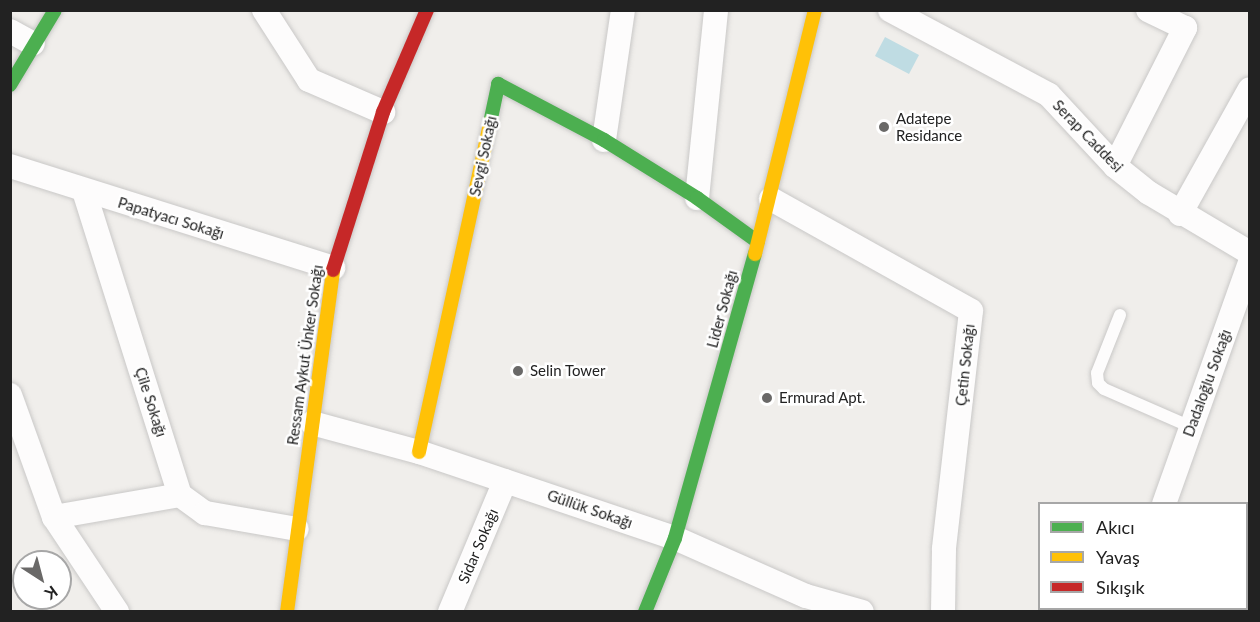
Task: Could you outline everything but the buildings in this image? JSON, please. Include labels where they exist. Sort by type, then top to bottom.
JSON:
[{"type":"street","points":[[10,85],[55,10]]},
{"type":"street","points":[[264,10],[309,80],[383,112]]},
{"type":"street","name":"Ressam Aykut Ünker Sokağı","points":[[287,612],[333,268],[383,112],[427,10]]},
{"type":"street","points":[[604,140],[623,10]]},
{"type":"street","points":[[697,198],[716,10]]},
{"type":"street","name":"Lider Sokağı","points":[[645,612],[675,538],[771,199],[815,10]]},
{"type":"street","name":"Serap Caddesi","points":[[890,10],[1049,95],[1115,166],[1180,214],[1250,253]]},
{"type":"street","points":[[1115,166],[1185,28],[1148,10]]},
{"type":"street","points":[[10,31],[33,44]]},
{"type":"street","name":"Sevgi Sokağı","points":[[419,452],[498,84],[604,140],[697,198],[758,242]]},
{"type":"street","points":[[1180,214],[1250,89]]},
{"type":"street","name":"Papatyacı Sokağı","points":[[10,166],[333,268]]},
{"type":"street","name":"Çile Sokağı","points":[[84,191],[180,495]]},
{"type":"street","name":"Çetin Sokağı","points":[[771,199],[971,311],[944,549],[943,612]]},
{"type":"street","name":"Dadaloğlu Sokağı","points":[[1165,502],[1250,263]]},
{"type":"street","points":[[10,394],[54,517],[117,612]]},
{"type":"street","name":"Güllük Sokağı","points":[[312,423],[419,452],[675,538],[804,604],[862,612]]},
{"type":"street","name":"Sidar Sokağı","points":[[450,612],[506,481]]},
{"type":"street","points":[[54,517],[180,495],[205,513],[297,529]]},
{"type":"lane","points":[[1120,315],[1097,373],[1098,383],[1104,389],[1191,427]]},
{"type":"water","points":[[885,37],[919,55],[909,74],[875,56]]},
{"type":"traffic: fast","points":[[10,85],[55,10]]},
{"type":"traffic: fast","points":[[490,123],[498,84],[604,140],[697,198],[758,242]]},
{"type":"traffic: fast","points":[[645,612],[675,538],[755,254]]},
{"type":"traffic: slow","points":[[755,254],[815,10]]},
{"type":"traffic: slow","points":[[419,452],[490,123]]},
{"type":"traffic: slow","points":[[287,612],[333,270]]},
{"type":"traffic: jam","points":[[333,270],[383,112],[427,10]]},
{"type":"place","name":"Adatepe Residance","points":[[884,127]]},
{"type":"place","name":"Selin Tower","points":[[518,371]]},
{"type":"place","name":"Ermurad Apt.","points":[[767,398]]}]
